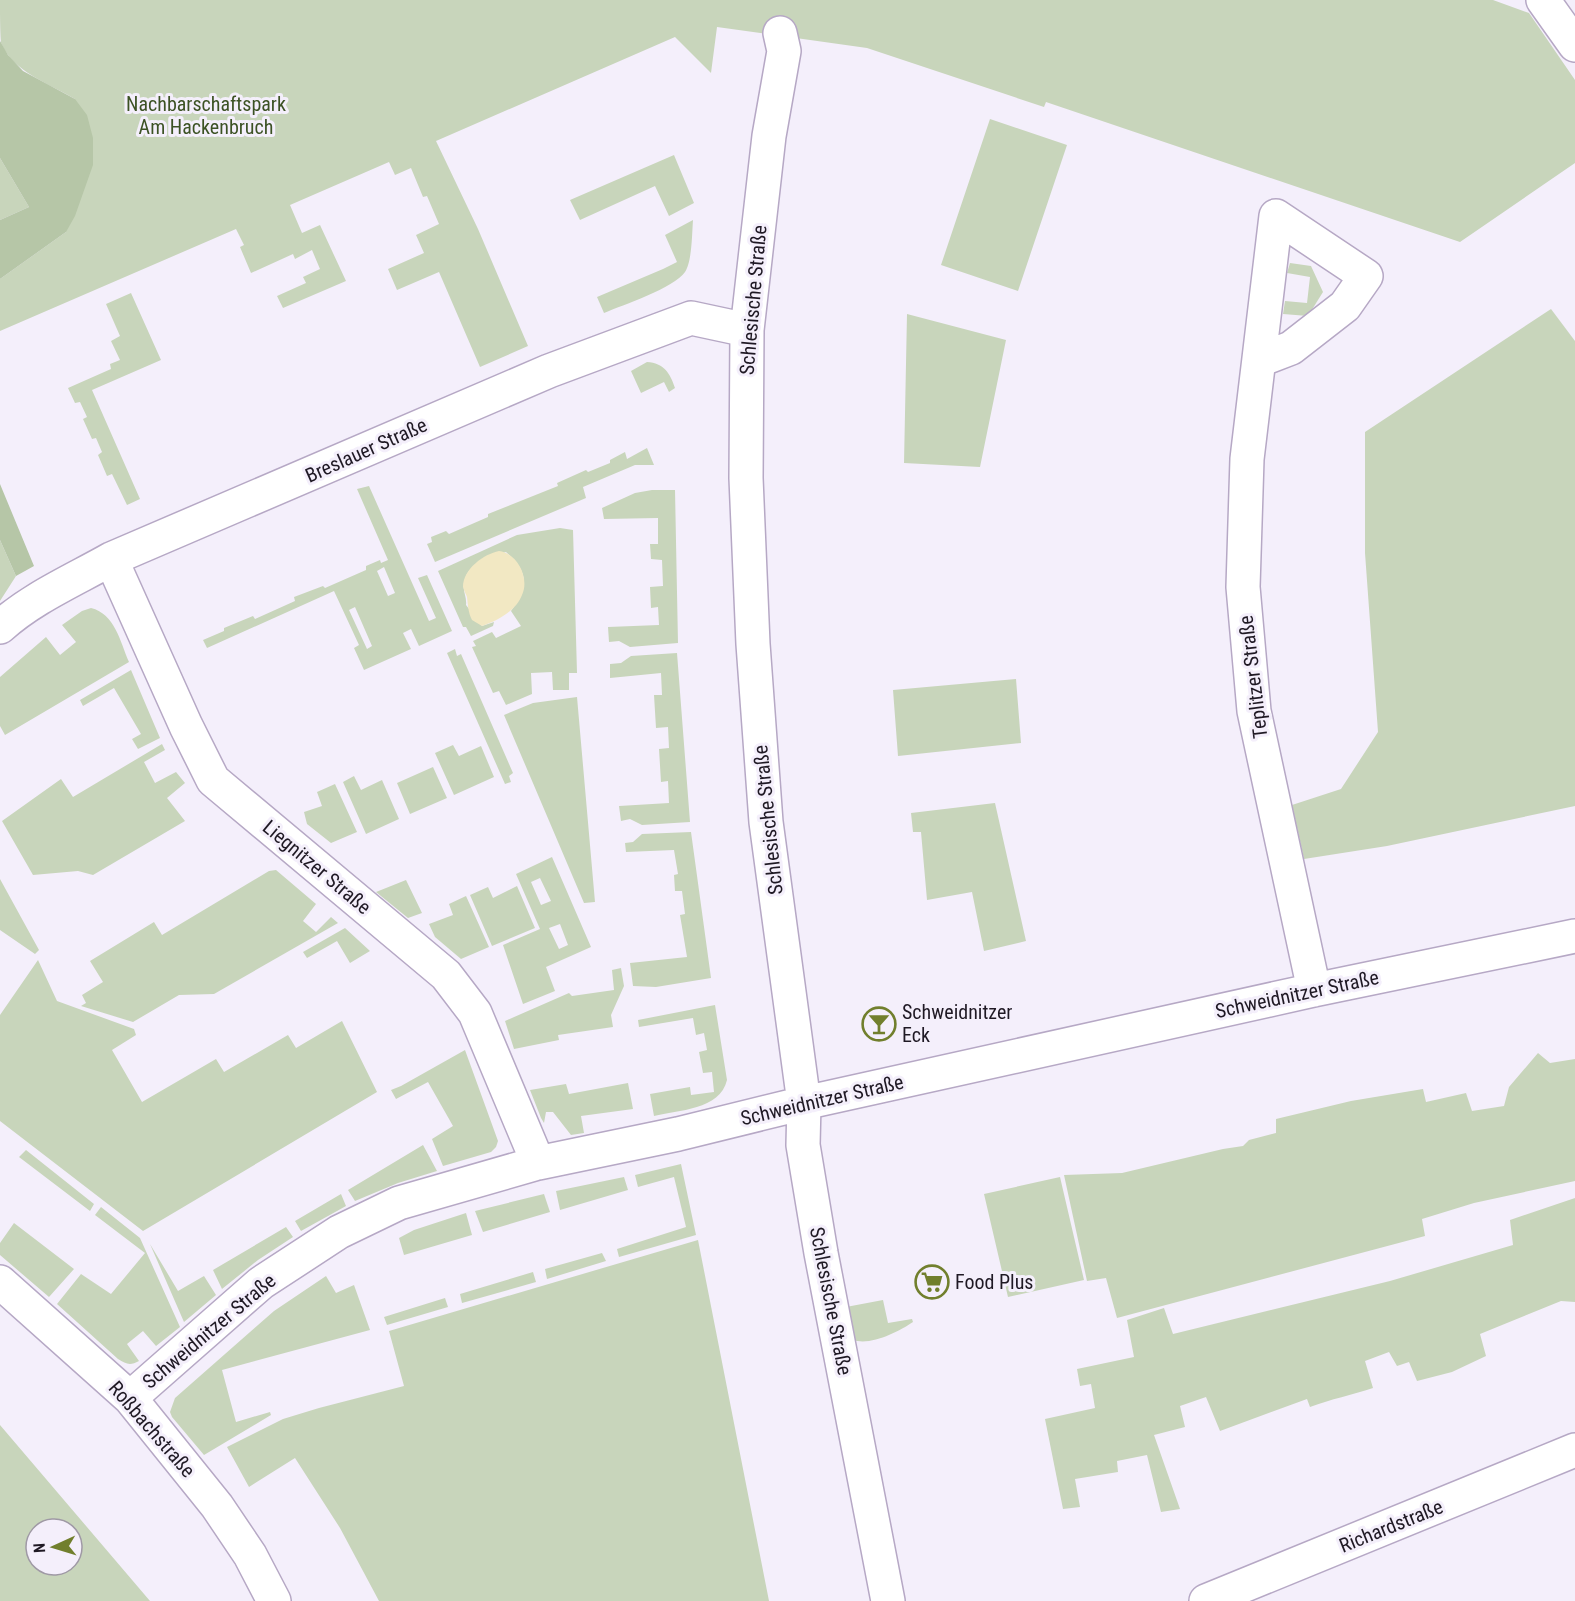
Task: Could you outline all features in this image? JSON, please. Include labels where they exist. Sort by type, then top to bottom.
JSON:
[{"type":"street","points":[[1544,0],[1575,45]]},
{"type":"street","name":"Schlesische Straße","points":[[780,33],[784,51],[769,136],[747,330],[746,478],[753,644],[766,822],[804,1103],[803,1145],[888,1601]]},
{"type":"street","name":"Breslauer Straße","points":[[0,627],[50,592],[111,560],[549,371],[691,318],[747,330]]},
{"type":"street","name":"Teplitzer Straße","points":[[1260,360],[1247,459],[1243,587],[1254,711],[1314,990]]},
{"type":"street","name":"Liegnitzer Straße","points":[[111,560],[213,780],[446,975],[475,1013],[538,1163]]},
{"type":"street","name":"Schweidnitzer Straße","points":[[130,1398],[261,1283],[339,1232],[399,1203],[538,1163],[1314,990],[1575,936]]},
{"type":"street","name":"Roßbachstraße","points":[[0,1282],[130,1398],[217,1506],[250,1555],[274,1601]]},
{"type":"street","name":"Richardstraße","points":[[1206,1601],[1575,1450]]},
{"type":"green space","name":"Nachbarschaftspark Am Hackenbruch","points":[[0,0],[1493,0],[1529,13],[1575,80],[1575,163],[1460,242],[1046,102],[1044,107],[867,48],[717,27],[711,73],[675,37],[436,141],[478,229],[528,346],[480,367],[439,272],[397,290],[388,269],[424,253],[416,235],[439,224],[427,196],[423,197],[411,168],[395,175],[389,162],[290,205],[302,233],[320,225],[346,281],[283,308],[277,296],[306,283],[303,277],[320,269],[312,250],[295,259],[293,254],[251,273],[240,247],[244,245],[236,229],[0,331],[0,279],[66,232],[75,99],[23,70],[7,53],[1,43]]},
{"type":"green space","points":[[0,41],[8,55],[23,71],[75,99],[87,115],[93,138],[93,165],[75,216],[66,232],[0,279],[0,220],[29,207],[0,158]]},
{"type":"green space","points":[[990,119],[1067,145],[1018,291],[941,265]]},
{"type":"green space","points":[[674,155],[694,203],[669,216],[655,186],[580,220],[570,200]]},
{"type":"green space","points":[[0,158],[29,207],[0,220]]},
{"type":"green space","points":[[693,220],[690,255],[685,272],[660,290],[604,313],[597,297],[677,262],[665,235]]},
{"type":"green space","points":[[1290,263],[1311,266],[1323,292],[1308,316],[1283,314],[1285,301],[1307,303],[1310,277],[1287,273]]},
{"type":"green space","points":[[131,293],[161,360],[92,390],[140,499],[127,505],[112,474],[107,476],[98,455],[102,452],[96,438],[92,439],[83,419],[87,417],[80,402],[75,403],[68,388],[111,369],[110,364],[120,360],[111,341],[120,336],[106,304]]},
{"type":"green space","points":[[1551,309],[1575,341],[1575,806],[1387,846],[1304,859],[1292,805],[1341,789],[1378,732],[1365,553],[1365,432]]},
{"type":"green space","points":[[907,314],[1006,340],[980,467],[904,463]]},
{"type":"green space","points":[[647,362],[658,364],[666,370],[675,388],[669,392],[664,382],[641,393],[631,371]]},
{"type":"green space","points":[[647,448],[654,465],[635,465],[583,487],[586,498],[435,562],[427,544],[432,542],[431,537],[446,531],[449,534],[488,517],[488,514],[558,486],[557,483],[586,470],[588,472],[610,463],[610,460],[625,452],[627,459]]},
{"type":"green space","points":[[0,484],[34,566],[16,576],[0,540]]},
{"type":"green space","points":[[369,486],[429,621],[436,618],[418,578],[427,575],[452,631],[419,646],[411,629],[403,633],[411,649],[364,670],[354,648],[359,645],[334,591],[207,648],[203,640],[224,631],[224,628],[253,616],[255,619],[295,601],[294,597],[323,586],[325,588],[366,570],[366,566],[380,560],[381,563],[388,560],[357,489]],"holes":[[[384,567],[395,593],[388,596],[377,571]],[[355,607],[372,646],[367,649],[349,610]]]},
{"type":"green space","points":[[675,490],[678,643],[630,647],[619,641],[609,642],[608,627],[659,625],[658,607],[651,608],[650,587],[663,586],[662,560],[651,559],[650,544],[658,544],[658,518],[604,519],[602,508],[635,493]]},
{"type":"green space","points":[[560,528],[573,530],[577,673],[569,673],[569,690],[553,690],[552,672],[531,673],[532,694],[506,705],[499,691],[493,693],[472,647],[476,646],[473,641],[492,632],[496,638],[521,626],[511,611],[523,587],[524,580],[519,567],[506,552],[479,563],[468,572],[464,586],[466,605],[482,626],[494,622],[493,626],[471,636],[466,627],[463,627],[438,571],[517,535]]},
{"type":"green space","points":[[0,540],[16,576],[0,601]]},
{"type":"green space","points":[[91,608],[106,616],[116,629],[129,662],[5,735],[0,726],[0,677],[46,637],[60,655],[76,642],[62,625],[82,611]]},
{"type":"green space","points":[[455,649],[457,656],[461,654],[513,773],[509,776],[511,782],[505,784],[447,653]]},
{"type":"green space","points":[[677,653],[690,822],[642,825],[630,819],[621,821],[619,806],[669,803],[668,781],[661,782],[659,749],[669,748],[668,727],[656,728],[654,695],[662,695],[661,673],[610,678],[610,664],[621,663],[631,656]]},
{"type":"green space","points":[[131,670],[160,738],[138,749],[132,739],[141,734],[114,688],[83,706],[80,700]]},
{"type":"green space","points":[[1016,679],[1021,743],[898,756],[893,690]]},
{"type":"green space","points":[[577,697],[595,902],[584,903],[504,715],[533,703]]},
{"type":"green space","points":[[162,744],[165,750],[144,762],[155,783],[176,772],[185,783],[167,798],[185,821],[93,875],[78,871],[33,875],[2,821],[61,779],[73,797]]},
{"type":"green space","points":[[453,745],[459,756],[481,746],[494,777],[454,795],[435,753]]},
{"type":"green space","points":[[433,767],[447,798],[410,814],[397,783]]},
{"type":"green space","points":[[354,776],[361,790],[382,780],[399,819],[366,834],[343,782]]},
{"type":"green space","points":[[335,784],[357,832],[331,843],[307,824],[304,812],[322,806],[317,792]]},
{"type":"green space","points":[[995,803],[1026,941],[984,951],[972,892],[927,900],[921,832],[913,832],[911,813]]},
{"type":"green space","points":[[691,832],[711,978],[656,987],[633,986],[630,963],[687,957],[680,915],[685,914],[682,891],[675,891],[674,875],[678,874],[674,850],[626,852],[625,843],[633,842],[642,834]]},
{"type":"green space","points":[[552,857],[591,947],[546,967],[555,991],[523,1004],[503,945],[540,929],[516,874]],"holes":[[[540,878],[551,901],[541,905],[531,882]],[[560,924],[568,945],[559,949],[549,928]]]},
{"type":"green space","points":[[276,870],[316,904],[303,921],[316,932],[331,917],[338,923],[214,994],[179,995],[133,1022],[81,1006],[86,1003],[82,995],[103,982],[90,961],[154,922],[162,935],[269,871]]},
{"type":"green space","points":[[0,879],[39,950],[35,954],[0,930]]},
{"type":"green space","points":[[406,880],[422,913],[408,918],[376,892]]},
{"type":"green space","points":[[517,886],[535,928],[492,946],[470,895],[488,887],[493,898]]},
{"type":"green space","points":[[466,896],[489,947],[461,959],[435,937],[429,924],[453,915],[449,904]]},
{"type":"green space","points":[[345,928],[370,951],[350,963],[337,941],[307,958],[303,952]]},
{"type":"green space","points":[[38,960],[57,1001],[134,1029],[136,1035],[112,1050],[142,1102],[216,1059],[224,1072],[288,1035],[296,1048],[342,1021],[377,1092],[143,1231],[0,1121],[0,1015]]},
{"type":"green space","points":[[621,968],[624,986],[611,1015],[613,1027],[558,1035],[559,1040],[514,1049],[505,1021],[569,993],[572,996],[614,990],[612,970]]},
{"type":"green space","points":[[715,1005],[727,1080],[723,1090],[707,1103],[697,1107],[654,1116],[650,1094],[690,1087],[691,1095],[714,1092],[712,1072],[703,1073],[699,1052],[707,1050],[704,1033],[696,1035],[693,1018],[639,1027],[638,1020]]},
{"type":"green space","points":[[465,1050],[498,1141],[491,1152],[443,1166],[432,1139],[453,1126],[428,1082],[396,1099],[391,1090]]},
{"type":"green space","points":[[1538,1053],[1550,1063],[1575,1059],[1575,1181],[1474,1203],[1422,1219],[1425,1236],[1117,1318],[1106,1278],[1087,1281],[1064,1175],[1122,1173],[1243,1146],[1249,1140],[1276,1133],[1276,1119],[1351,1101],[1423,1089],[1426,1102],[1466,1093],[1472,1111],[1504,1106],[1509,1087]]},
{"type":"green space","points":[[628,1083],[633,1109],[581,1116],[584,1133],[571,1135],[553,1112],[546,1112],[544,1123],[530,1090],[566,1084],[569,1094]]},
{"type":"green space","points":[[423,1145],[437,1171],[398,1183],[355,1201],[348,1190]]},
{"type":"green space","points":[[26,1150],[94,1204],[90,1211],[19,1157]]},
{"type":"green space","points":[[681,1164],[696,1235],[619,1257],[617,1249],[686,1227],[674,1177],[638,1187],[635,1175]]},
{"type":"green space","points":[[624,1177],[628,1190],[560,1210],[556,1191]]},
{"type":"green space","points":[[1060,1177],[1084,1280],[1008,1297],[984,1194]]},
{"type":"green space","points":[[341,1194],[346,1206],[301,1231],[295,1221]]},
{"type":"green space","points":[[544,1194],[550,1212],[483,1232],[475,1211]]},
{"type":"green space","points":[[1575,1198],[1575,1302],[1561,1301],[1480,1334],[1486,1356],[1452,1372],[1417,1381],[1409,1362],[1397,1366],[1389,1352],[1365,1361],[1373,1388],[1310,1407],[1307,1399],[1220,1431],[1206,1397],[1180,1406],[1185,1427],[1154,1435],[1180,1509],[1161,1512],[1147,1455],[1117,1461],[1118,1472],[1075,1479],[1080,1507],[1063,1509],[1045,1419],[1095,1408],[1091,1384],[1080,1386],[1077,1369],[1134,1357],[1127,1320],[1164,1308],[1173,1334],[1390,1281],[1513,1245],[1510,1220]]},
{"type":"green space","points":[[101,1207],[140,1238],[180,1327],[156,1346],[143,1331],[127,1344],[139,1361],[133,1364],[118,1359],[57,1304],[81,1274],[111,1294],[145,1253],[95,1215]]},
{"type":"green space","points":[[466,1213],[472,1235],[404,1255],[399,1238],[414,1230]]},
{"type":"green space","points":[[14,1223],[74,1269],[49,1297],[0,1255],[0,1243]]},
{"type":"green space","points":[[286,1227],[293,1237],[258,1260],[222,1289],[213,1270]]},
{"type":"green space","points":[[698,1240],[769,1601],[379,1601],[340,1528],[295,1458],[249,1487],[227,1447],[283,1419],[404,1386],[389,1331]]},
{"type":"green space","points":[[150,1244],[178,1291],[204,1276],[216,1295],[184,1322]]},
{"type":"green space","points":[[602,1253],[606,1261],[547,1279],[545,1269]]},
{"type":"green space","points":[[533,1272],[536,1282],[462,1303],[460,1294]]},
{"type":"green space","points":[[326,1276],[336,1293],[354,1285],[370,1330],[222,1370],[236,1422],[270,1412],[271,1415],[204,1455],[172,1417],[170,1412],[175,1398],[274,1311]]},
{"type":"green space","points":[[445,1298],[448,1307],[387,1325],[384,1317]]},
{"type":"green space","points":[[883,1300],[888,1323],[912,1319],[913,1322],[876,1340],[853,1340],[846,1307]]},
{"type":"green space","points":[[0,1425],[78,1517],[24,1517],[24,1577],[84,1577],[84,1524],[150,1601],[0,1601]]},
{"type":"sand","points":[[499,551],[516,561],[523,574],[524,588],[519,601],[511,611],[482,626],[472,620],[463,587],[464,580],[475,563]]},
{"type":"place","name":"Schweidnitzer Eck","points":[[879,1024]]},
{"type":"place","name":"Food Plus","points":[[932,1282]]}]
